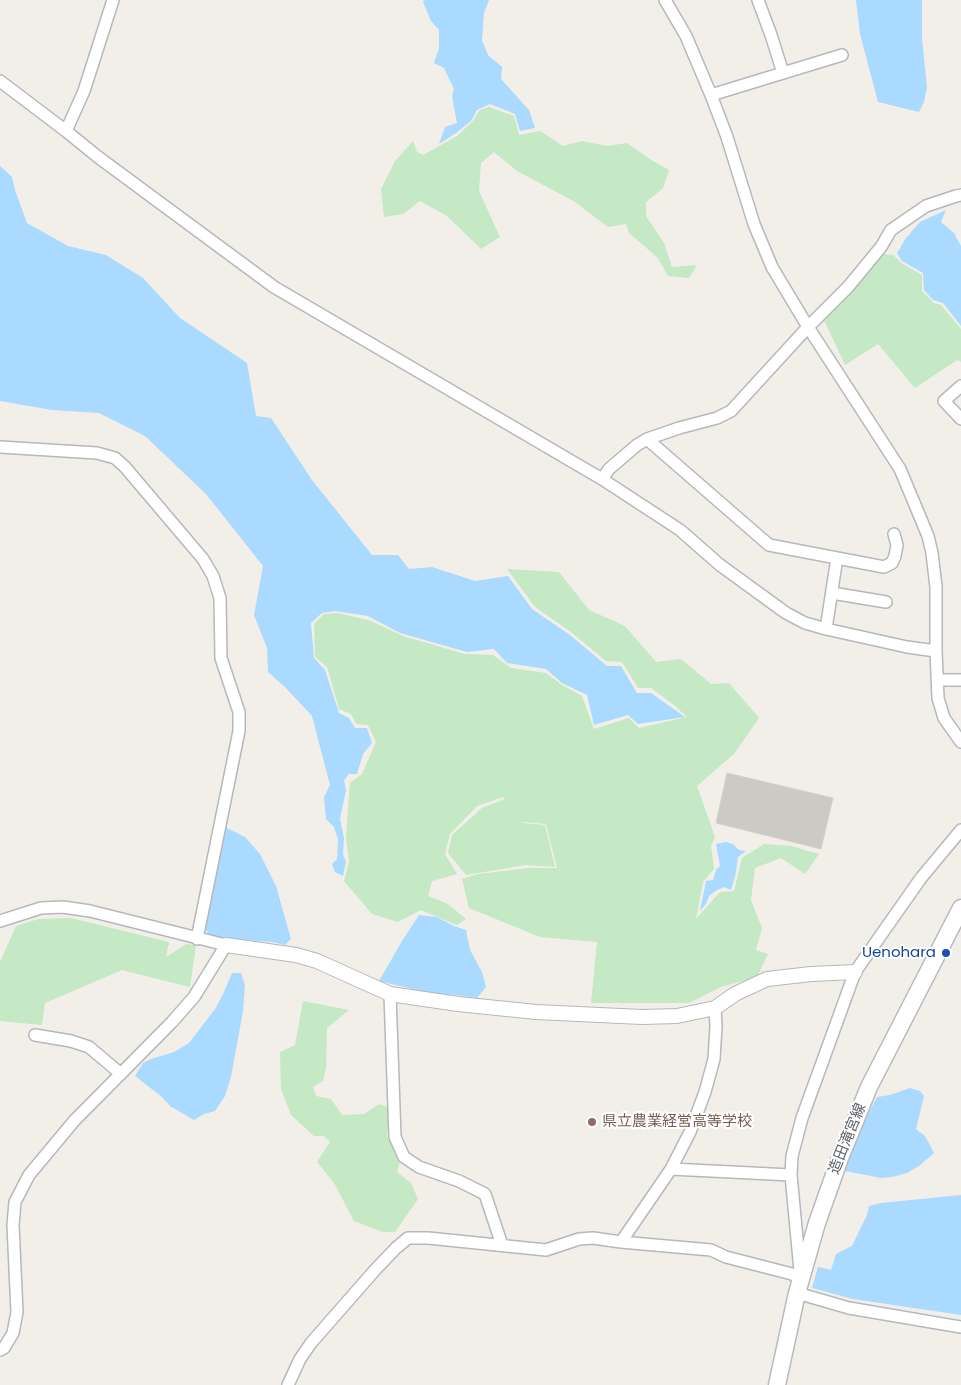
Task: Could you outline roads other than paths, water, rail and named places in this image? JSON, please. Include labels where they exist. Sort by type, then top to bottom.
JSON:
[{"type":"main road","name":"造田滝宮線","points":[[776,1385],[799,1286],[820,1214],[840,1158],[869,1087],[961,908]]},
{"type":"street","points":[[66,131],[84,91],[112,0]]},
{"type":"street","points":[[668,0],[711,94],[727,137],[754,224],[772,267],[808,327],[900,469],[928,536],[936,587],[938,698],[944,718],[961,742]]},
{"type":"street","points":[[758,0],[783,73]]},
{"type":"street","points":[[711,94],[842,55]]},
{"type":"street","points":[[0,81],[98,157],[274,287],[602,479],[680,530],[720,565],[786,614],[804,623],[826,629],[907,647],[936,651]]},
{"type":"street","points":[[602,479],[609,469],[647,439],[717,418],[731,411],[808,327],[848,287],[891,230],[926,206],[961,195]]},
{"type":"street","points":[[961,386],[944,401],[961,419]]},
{"type":"street","points":[[647,439],[769,545],[884,567],[892,563],[895,556],[897,545],[894,534]]},
{"type":"street","points":[[0,447],[97,453],[115,458],[125,467],[203,559],[213,576],[220,598],[221,658],[238,712],[239,731],[197,939]]},
{"type":"street","points":[[826,629],[836,564]]},
{"type":"street","points":[[832,593],[886,602]]},
{"type":"street","points":[[938,680],[961,680]]},
{"type":"street","points":[[799,1286],[791,1174],[792,1156],[802,1118],[855,972],[921,878],[961,830]]},
{"type":"street","points":[[0,921],[41,908],[63,907],[90,911],[197,939],[296,955],[310,959],[390,994],[458,1004],[546,1013],[642,1017],[677,1016],[715,1008],[735,994],[767,979],[855,972]]},
{"type":"street","points":[[0,1350],[4,1348],[13,1334],[17,1312],[13,1225],[15,1202],[29,1174],[74,1121],[172,1022],[194,997],[226,945]]},
{"type":"street","points":[[390,994],[395,1137],[404,1157],[419,1167],[459,1181],[485,1194],[502,1245]]},
{"type":"street","points":[[621,1242],[671,1169],[690,1132],[705,1092],[714,1058],[715,1008]]},
{"type":"street","points":[[35,1036],[71,1041],[89,1047],[121,1074]]},
{"type":"street","points":[[671,1169],[791,1174]]},
{"type":"street","points":[[288,1385],[300,1359],[311,1343],[391,1254],[408,1238],[428,1238],[546,1250],[579,1239],[593,1238],[711,1250],[726,1257],[792,1274],[799,1286],[849,1308],[961,1327]]},
{"type":"water","points":[[424,0],[489,0],[484,13],[482,40],[488,55],[502,67],[501,79],[529,110],[535,128],[520,131],[515,114],[490,104],[477,110],[471,121],[439,144],[445,127],[457,123],[452,96],[454,89],[444,68],[434,63],[439,48],[439,30],[431,21],[423,2]]},
{"type":"water","points":[[856,0],[922,0],[922,39],[927,87],[924,102],[919,112],[878,102],[860,34]]},
{"type":"water","points":[[0,166],[12,177],[27,223],[68,246],[106,255],[143,278],[180,318],[247,363],[256,416],[271,418],[312,480],[372,555],[398,555],[409,569],[432,567],[475,581],[508,576],[532,609],[570,635],[607,666],[621,666],[637,693],[651,693],[685,717],[638,724],[628,715],[594,725],[587,695],[562,683],[546,669],[507,663],[494,649],[467,652],[400,633],[368,616],[335,611],[322,613],[311,623],[314,658],[325,670],[339,713],[349,718],[355,728],[367,728],[372,743],[363,754],[357,774],[349,774],[344,780],[346,790],[340,819],[344,838],[343,854],[346,862],[343,876],[335,872],[332,864],[337,859],[338,839],[334,827],[326,819],[324,797],[330,785],[312,716],[268,672],[267,648],[254,615],[263,566],[206,494],[145,436],[99,413],[52,410],[0,401]]},
{"type":"water","points":[[946,210],[941,222],[954,233],[961,246],[961,326],[943,303],[933,300],[924,290],[923,273],[902,261],[897,253],[906,238],[920,222]]},
{"type":"water","points":[[225,827],[245,837],[260,854],[276,886],[291,939],[285,945],[209,935],[204,926]]},
{"type":"water","points":[[726,842],[733,844],[739,850],[746,851],[738,857],[731,890],[724,887],[717,890],[709,896],[706,904],[700,911],[706,881],[713,880],[716,870],[720,866],[716,844]]},
{"type":"water","points":[[419,915],[437,917],[466,930],[470,950],[482,972],[486,987],[477,998],[429,993],[379,981]]},
{"type":"water","points":[[232,973],[241,973],[245,985],[243,1011],[231,1077],[225,1096],[215,1111],[204,1114],[194,1120],[170,1106],[162,1097],[135,1076],[143,1063],[174,1052],[189,1043],[215,1009]]},
{"type":"water","points":[[910,1088],[920,1091],[924,1096],[916,1129],[925,1136],[934,1153],[919,1166],[907,1173],[892,1177],[881,1178],[845,1171],[865,1119],[877,1097]]},
{"type":"water","points":[[961,1195],[961,1315],[853,1299],[812,1288],[818,1267],[831,1270],[836,1254],[852,1246],[867,1215],[869,1206],[881,1203]]},
{"type":"place","name":"Uenohara","points":[[946,953]]},
{"type":"place","name":"県立農業経営高等学校","points":[[592,1122]]}]
